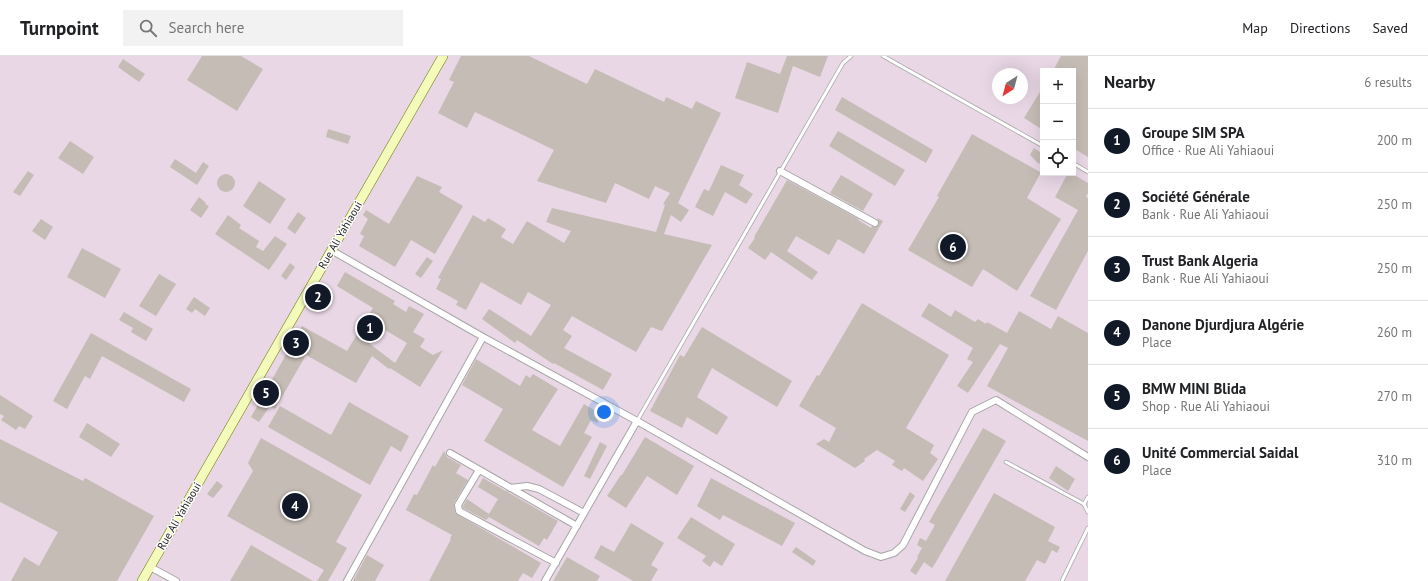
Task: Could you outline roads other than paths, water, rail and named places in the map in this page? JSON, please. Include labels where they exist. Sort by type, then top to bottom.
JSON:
[{"type":"main road","name":"Rue Ali Yahiaoui","points":[[142,581],[443,56]]},
{"type":"street","points":[[780,171],[875,223]]},
{"type":"street","points":[[331,250],[483,337],[637,421],[858,547],[881,557],[894,553],[903,545],[972,412],[985,405],[996,400],[1088,457]]},
{"type":"street","points":[[347,581],[483,337]]},
{"type":"street","points":[[545,581],[637,421]]},
{"type":"street","points":[[450,453],[577,526]]},
{"type":"street","points":[[479,470],[458,505],[459,511],[556,563]]},
{"type":"street","points":[[510,488],[526,486],[539,489],[584,513]]},
{"type":"street","points":[[150,566],[176,581]]},
{"type":"lane","points":[[637,421],[843,63],[851,56]]},
{"type":"lane","points":[[883,56],[1040,144]]},
{"type":"lane","points":[[1076,165],[1088,172]]},
{"type":"lane","points":[[1006,462],[1084,504],[1088,512]]},
{"type":"lane","points":[[1084,504],[1088,498]]},
{"type":"lane","points":[[1062,581],[1088,528]]},
{"type":"place","name":"Unité Commercial Saidal","points":[[953,247]]},
{"type":"place","name":"Société Générale","points":[[318,297]]},
{"type":"place","name":"Groupe SIM SPA","points":[[370,328]]},
{"type":"place","name":"Trust Bank Algeria","points":[[296,343]]},
{"type":"place","name":"BMW MINI Blida","points":[[266,393]]},
{"type":"place","name":"Danone Djurdjura Algérie","points":[[295,506]]}]
